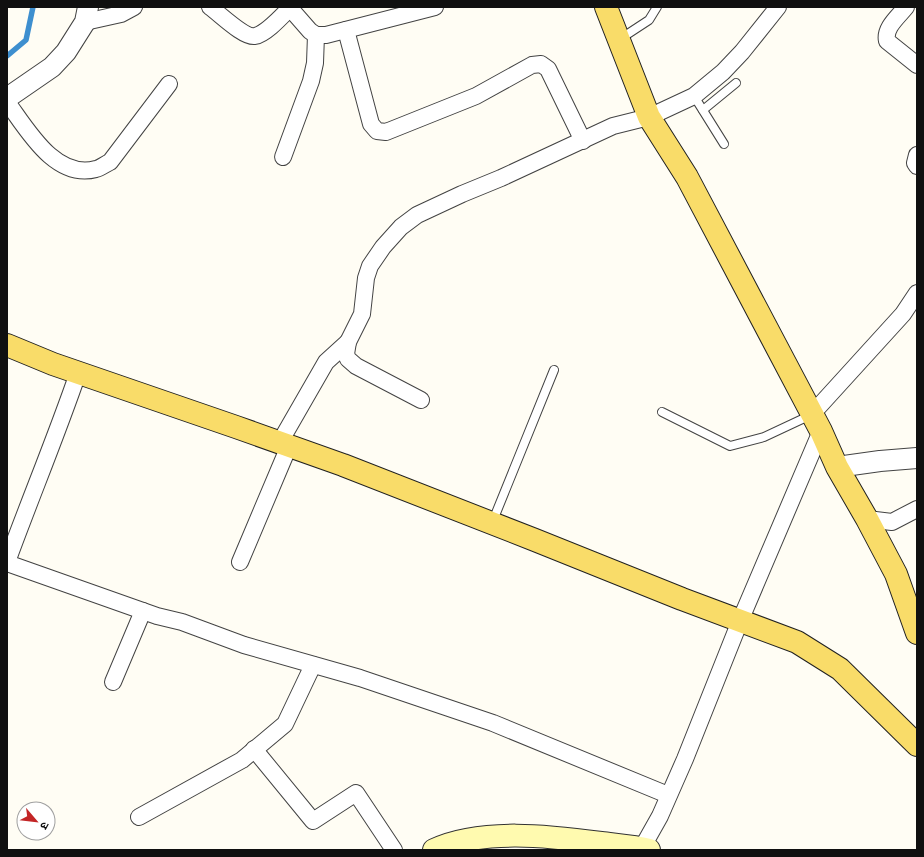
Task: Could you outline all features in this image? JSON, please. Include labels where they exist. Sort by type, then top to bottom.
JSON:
[{"type":"main road","points":[[606,7],[649,117],[687,177],[816,423],[837,468],[896,574],[917,633]]},
{"type":"main road","points":[[7,345],[78,373],[343,465],[797,642],[840,669],[917,745]]},
{"type":"main road","points":[[434,850],[447,844],[485,836],[556,837],[646,849]]},
{"type":"street","points":[[7,98],[52,67],[66,52],[86,14],[121,14],[134,7]]},
{"type":"street","points":[[210,7],[245,34],[254,36],[263,32],[289,8],[310,31],[316,35],[326,35],[434,7]]},
{"type":"street","points":[[421,400],[356,366],[348,359],[346,354],[348,342],[362,314],[366,278],[370,266],[383,247],[416,215],[583,141],[613,126],[649,117],[694,96],[723,72],[742,52],[778,7]]},
{"type":"street","points":[[906,7],[889,28],[886,36],[887,42],[917,65]]},
{"type":"street","points":[[910,7],[917,14]]},
{"type":"street","points":[[346,30],[371,124],[377,131],[386,132],[476,96],[532,65],[541,64],[548,69],[583,141]]},
{"type":"street","points":[[283,157],[311,81],[315,63],[316,35]]},
{"type":"street","points":[[7,102],[44,150],[52,158],[73,169],[85,171],[97,169],[110,162],[169,84]]},
{"type":"street","points":[[917,155],[915,163],[917,166]]},
{"type":"street","points":[[646,849],[668,795],[685,759],[816,423],[903,314],[917,293]]},
{"type":"street","points":[[240,562],[284,444],[326,362],[348,342]]},
{"type":"street","points":[[78,373],[7,562],[157,616],[182,622],[244,645],[360,678],[493,723],[668,795]]},
{"type":"street","points":[[837,468],[880,461],[917,458]]},
{"type":"street","points":[[866,519],[892,522],[917,509]]},
{"type":"street","points":[[113,682],[143,611]]},
{"type":"street","points":[[139,817],[242,760],[285,724],[313,665]]},
{"type":"street","points":[[254,749],[313,821],[356,793],[394,850]]},
{"type":"lane","points":[[620,40],[649,20],[658,7]]},
{"type":"lane","points":[[703,110],[736,83]]},
{"type":"lane","points":[[694,96],[724,144]]},
{"type":"lane","points":[[492,523],[554,370]]},
{"type":"lane","points":[[662,412],[730,446],[816,423]]},
{"type":"waterway","points":[[7,56],[26,40],[33,7]]}]
